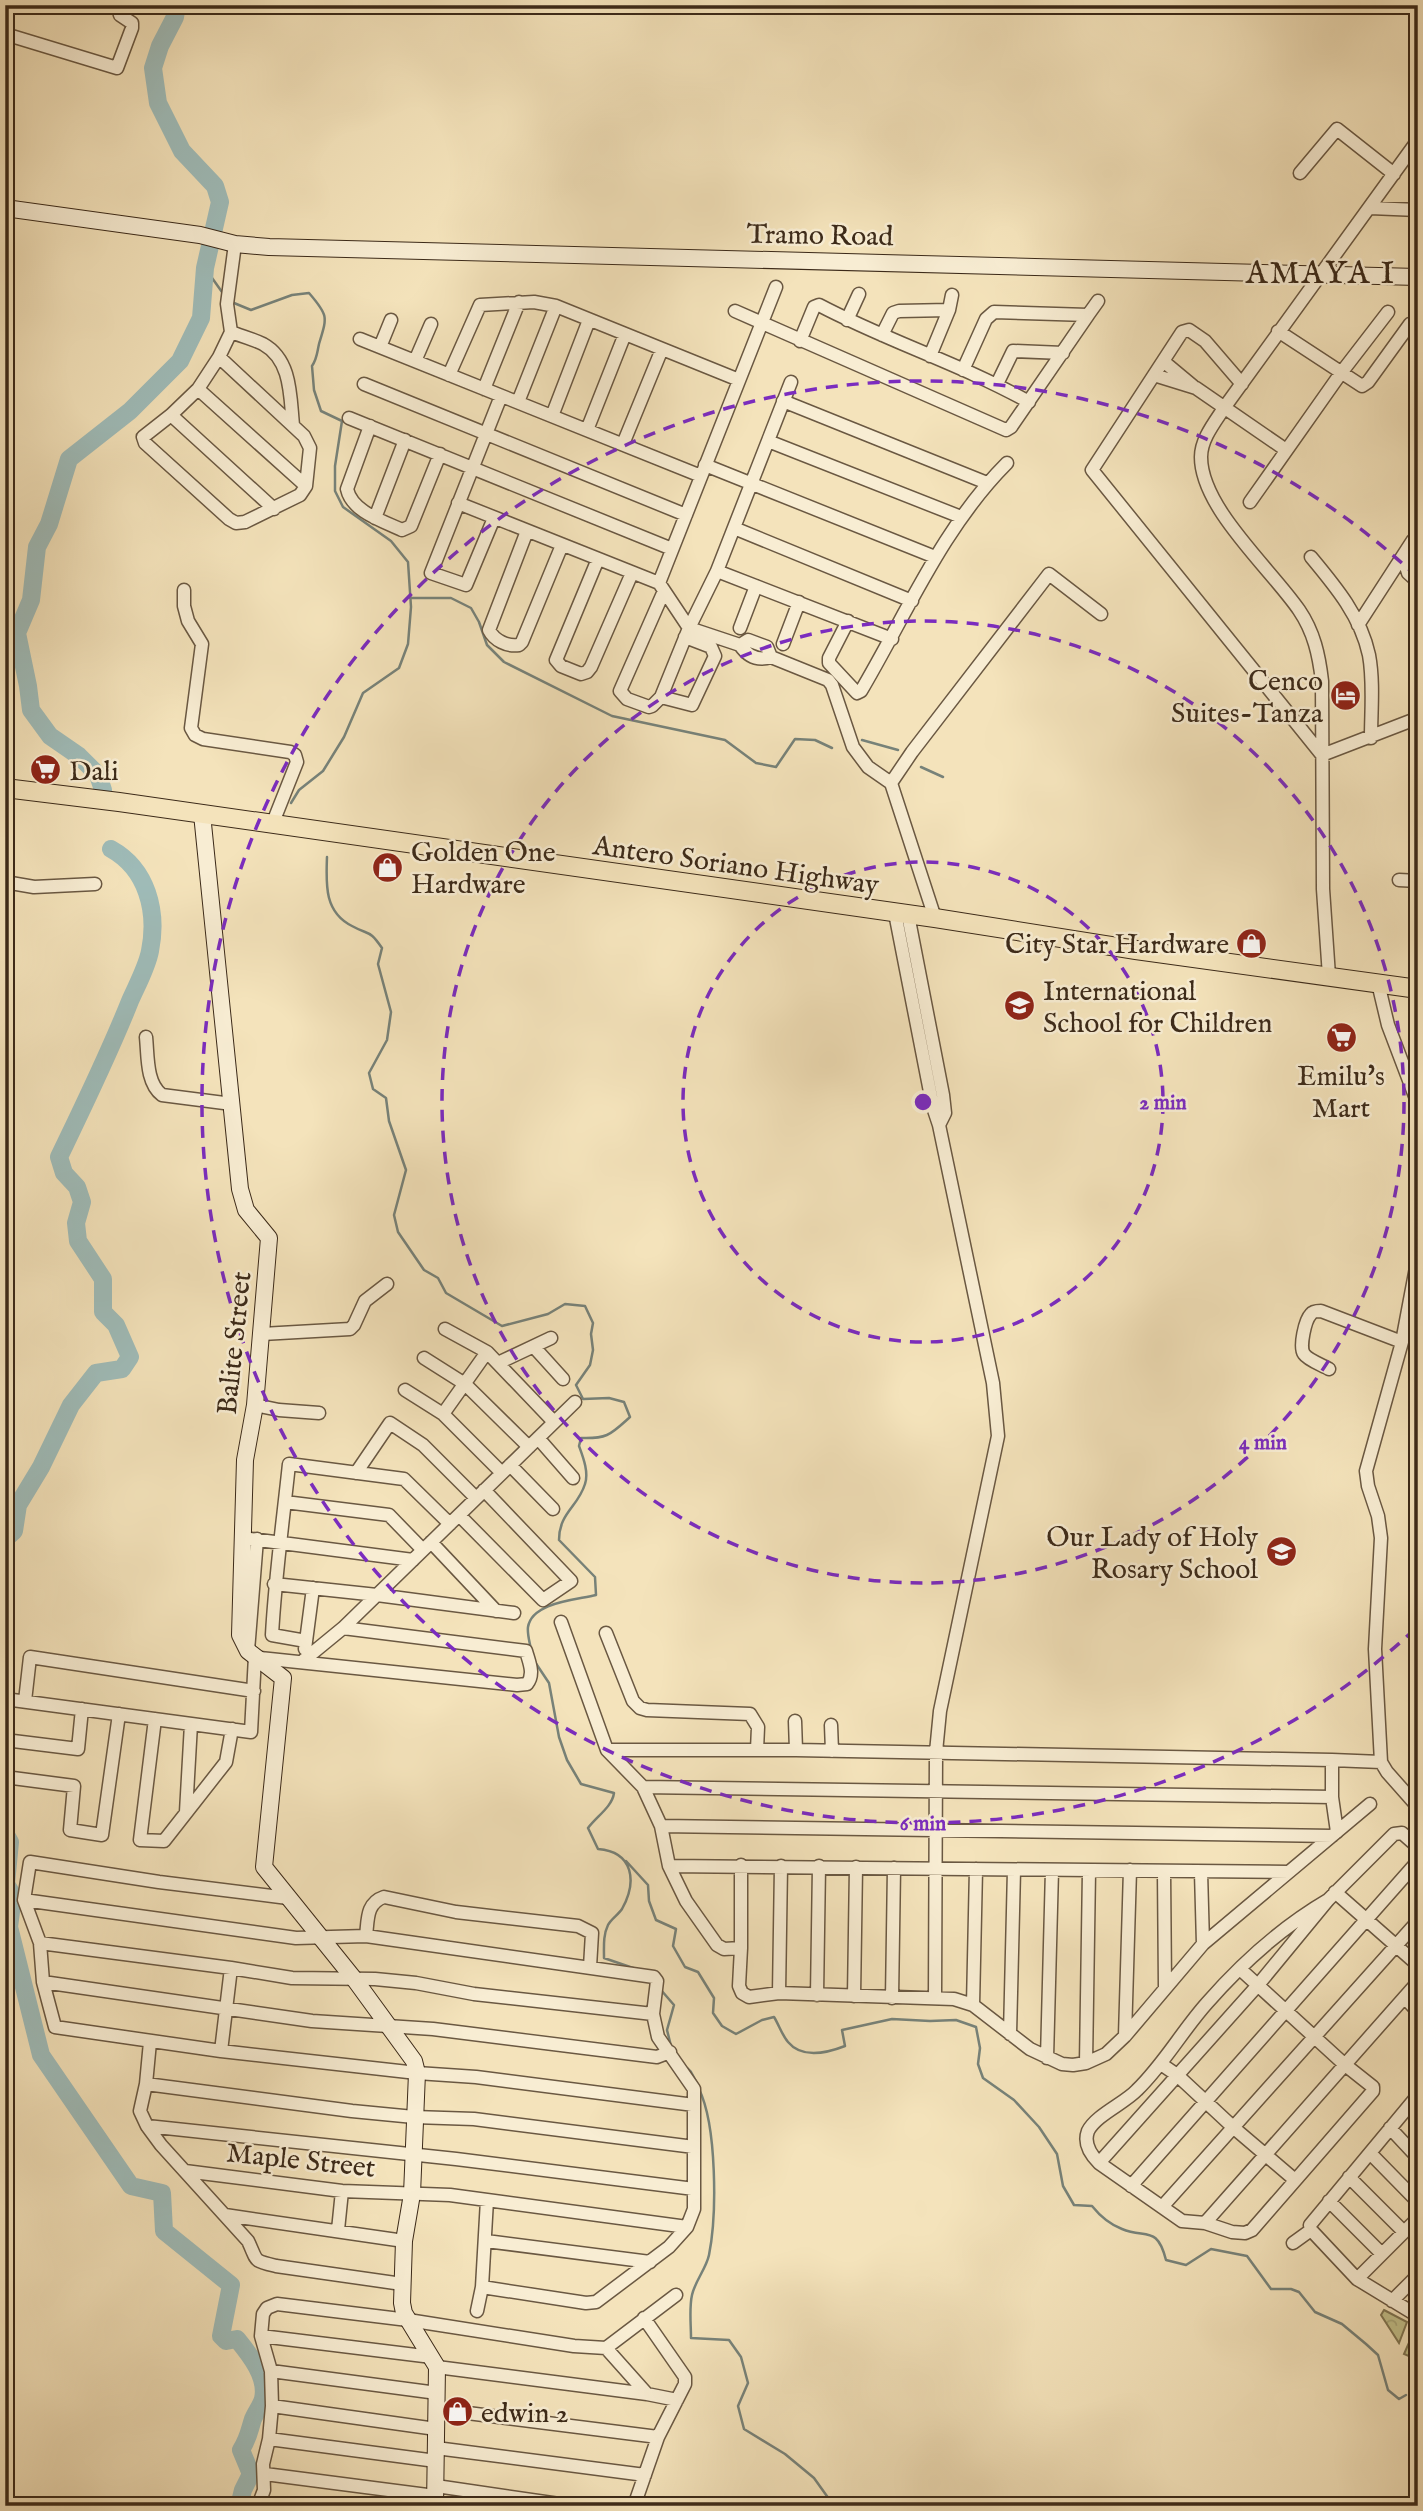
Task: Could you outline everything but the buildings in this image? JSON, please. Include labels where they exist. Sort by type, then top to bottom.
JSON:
[{"type":"main road","name":"Antero Soriano Highway","points":[[5,788],[934,918],[1136,950],[1418,989]]},
{"type":"street","points":[[5,34],[117,68],[132,28],[132,23],[120,15],[119,11]]},
{"type":"street","points":[[1300,173],[1337,129],[1394,174]]},
{"type":"street","points":[[1329,976],[1323,889],[1322,681],[1319,654],[1311,631],[1299,610],[1229,523],[1214,499],[1204,474],[1201,456],[1204,443],[1224,408],[1418,140]]},
{"type":"street","name":"Tramo Road","points":[[5,208],[269,247],[1418,277]]},
{"type":"street","points":[[1370,208],[1418,210]]},
{"type":"street","points":[[219,357],[293,425],[310,447],[306,486],[300,495],[245,522],[236,523],[229,519],[145,443],[143,437],[198,389],[219,357],[231,332],[228,242]]},
{"type":"street","points":[[776,287],[672,549],[662,587],[620,691],[627,699],[649,707],[661,697],[687,632],[717,571],[791,382]]},
{"type":"street","points":[[848,320],[859,294]]},
{"type":"street","points":[[930,356],[949,310],[952,295]]},
{"type":"street","points":[[735,312],[1006,429],[1011,427],[1098,301]]},
{"type":"street","points":[[449,375],[480,305],[519,302],[556,306],[739,380]]},
{"type":"street","points":[[484,389],[519,302]]},
{"type":"street","points":[[800,341],[815,306],[819,305],[997,384],[1028,402]]},
{"type":"street","points":[[518,402],[556,306]]},
{"type":"street","points":[[882,335],[893,313],[949,310]]},
{"type":"street","points":[[963,370],[986,319],[994,312],[1088,315]]},
{"type":"street","points":[[1251,502],[1341,373],[1388,312]]},
{"type":"street","points":[[380,347],[391,320]]},
{"type":"street","points":[[552,416],[589,320]]},
{"type":"street","points":[[415,361],[431,324]]},
{"type":"street","points":[[1278,331],[1359,385],[1366,385],[1410,324]]},
{"type":"street","points":[[1242,384],[1205,341],[1189,330],[1182,332],[1092,470],[1322,755]]},
{"type":"street","points":[[231,332],[264,344],[285,367],[293,425]]},
{"type":"street","points":[[587,430],[625,334]]},
{"type":"street","points":[[360,339],[623,444],[703,471],[751,483],[935,557]]},
{"type":"street","points":[[623,444],[662,349]]},
{"type":"street","points":[[997,384],[1013,351],[1063,353]]},
{"type":"street","points":[[1163,361],[1196,388],[1286,450]]},
{"type":"street","points":[[1154,375],[1196,388]]},
{"type":"street","points":[[364,384],[686,515]]},
{"type":"street","points":[[198,389],[306,486]]},
{"type":"street","points":[[494,518],[466,585],[431,573],[501,396]]},
{"type":"street","points":[[783,401],[987,483]]},
{"type":"street","points":[[171,415],[274,509]]},
{"type":"street","points":[[349,418],[672,549]]},
{"type":"street","points":[[370,426],[348,489],[349,498],[355,506],[402,530],[411,526],[440,454]]},
{"type":"street","points":[[375,518],[405,440]]},
{"type":"street","points":[[768,441],[961,517]]},
{"type":"street","points":[[848,621],[829,663],[857,693],[861,691],[892,639],[935,557],[961,517],[987,483],[1007,463]]},
{"type":"street","points":[[458,503],[662,587],[687,632],[711,647],[715,656],[692,705],[661,697]]},
{"type":"street","points":[[734,528],[912,601]]},
{"type":"street","points":[[527,531],[488,630],[497,640],[513,646],[522,642],[562,545]]},
{"type":"street","points":[[1358,625],[1413,540]]},
{"type":"street","points":[[1404,556],[1408,573],[1418,582]]},
{"type":"street","points":[[1311,557],[1339,591],[1358,625],[1369,654],[1372,680],[1371,738]]},
{"type":"street","points":[[598,559],[556,660],[557,664],[571,670],[581,674],[587,672],[632,573]]},
{"type":"street","points":[[717,571],[892,639]]},
{"type":"street","points":[[891,783],[1049,574],[1101,614]]},
{"type":"street","points":[[740,628],[756,586]]},
{"type":"street","points":[[184,590],[188,621],[202,644],[191,728],[195,735],[203,739],[289,751],[295,755],[297,762],[272,825]]},
{"type":"street","points":[[783,644],[799,602]]},
{"type":"street","points":[[687,632],[740,645],[748,640],[758,642],[767,647],[771,657],[830,682],[853,747],[868,768],[891,783],[934,918]]},
{"type":"street","points":[[1322,755],[1418,718]]},
{"type":"street","name":"Balite Street","points":[[202,814],[243,1202],[246,1210],[269,1238],[255,1405],[245,1460],[250,1539],[240,1635],[255,1655],[283,1678],[264,1867],[288,1898]]},
{"type":"street","points":[[1399,880],[1418,881]]},
{"type":"street","points":[[5,882],[34,887],[94,884]]},
{"type":"street","points":[[902,914],[943,1095],[945,1113],[939,1125],[993,1383],[998,1436],[940,1711],[936,1752],[935,1997]]},
{"type":"street","points":[[1378,983],[1388,1025],[1418,1104]]},
{"type":"street","points":[[146,1037],[151,1081],[155,1090],[162,1095],[232,1104]]},
{"type":"street","points":[[1418,1257],[1402,1342],[1366,1471],[1367,1486],[1378,1516],[1381,1538],[1375,1649],[1381,1762],[1418,1807]]},
{"type":"street","points":[[262,1334],[350,1329],[365,1301],[387,1283]]},
{"type":"street","points":[[1329,1369],[1305,1356],[1302,1351],[1308,1317],[1313,1312],[1321,1311],[1402,1342]]},
{"type":"street","points":[[445,1329],[487,1352],[554,1422]]},
{"type":"street","points":[[498,1363],[551,1338]]},
{"type":"street","points":[[534,1347],[563,1379]]},
{"type":"street","points":[[443,1413],[487,1352]]},
{"type":"street","points":[[424,1358],[465,1384],[573,1478]]},
{"type":"street","points":[[405,1390],[443,1413],[553,1509]]},
{"type":"street","points":[[304,1662],[377,1595],[575,1402]]},
{"type":"street","points":[[255,1405],[319,1413]]},
{"type":"street","points":[[306,1641],[272,1635],[274,1584],[289,1464],[356,1473],[404,1479],[543,1600],[571,1581],[480,1494],[423,1445],[390,1423],[356,1473]]},
{"type":"street","points":[[285,1502],[389,1516],[427,1546],[496,1611]]},
{"type":"street","points":[[250,1539],[413,1560]]},
{"type":"street","points":[[274,1584],[514,1613]]},
{"type":"street","points":[[304,1662],[313,1588]]},
{"type":"street","points":[[561,1622],[607,1750],[643,1787],[661,1826],[670,1866],[686,1901],[717,1945],[724,1949],[741,1948]]},
{"type":"street","points":[[5,1699],[251,1732],[255,1655],[517,1685],[527,1684],[531,1680],[526,1651],[342,1628]]},
{"type":"street","points":[[606,1633],[633,1701],[640,1708],[750,1714],[758,1727],[757,1750]]},
{"type":"street","points":[[25,1701],[30,1657],[254,1692]]},
{"type":"street","points":[[5,1740],[78,1749],[82,1709]]},
{"type":"street","points":[[5,1777],[74,1786],[70,1830],[102,1835],[119,1714]]},
{"type":"street","points":[[155,1719],[140,1840],[164,1841],[226,1762],[232,1729]]},
{"type":"street","points":[[795,1721],[796,1749]]},
{"type":"street","points":[[186,1812],[191,1724]]},
{"type":"street","points":[[831,1725],[832,1751]]},
{"type":"street","points":[[607,1750],[796,1749],[1381,1762]]},
{"type":"street","points":[[1332,1760],[1334,1834]]},
{"type":"street","points":[[643,1787],[1332,1797]]},
{"type":"street","points":[[741,1865],[738,1986],[742,1993],[749,1997],[779,1993],[954,1999],[974,2005],[1010,2034],[1047,2058],[1073,2066],[1106,2054],[1125,2036],[1203,1944],[1370,1804]]},
{"type":"street","points":[[661,1826],[1334,1834]]},
{"type":"street","points":[[1100,2163],[1258,1985],[1332,1896],[1394,1834],[1402,1833],[1418,1847]]},
{"type":"street","points":[[1131,2186],[1418,1861]]},
{"type":"street","points":[[436,2496],[437,2401],[434,2362],[408,2320],[402,2303],[404,2241],[412,2194],[417,2073],[414,2061],[321,1936],[288,1898],[30,1862],[24,1900],[40,1943],[43,1982],[55,2027],[221,2051],[417,2073],[476,2077],[694,2105]]},
{"type":"street","points":[[670,1866],[1289,1872]]},
{"type":"street","points":[[779,1993],[781,1866]]},
{"type":"street","points":[[817,1995],[819,1866]]},
{"type":"street","points":[[854,1996],[856,1867]]},
{"type":"street","points":[[892,1998],[894,1868]]},
{"type":"street","points":[[974,2005],[976,1869]]},
{"type":"street","points":[[1010,2034],[1014,1870]]},
{"type":"street","points":[[1047,2058],[1052,1870]]},
{"type":"street","points":[[1125,2036],[1130,1870]]},
{"type":"street","points":[[1086,2063],[1089,1871]]},
{"type":"street","points":[[1164,1872],[1165,1987]]},
{"type":"street","points":[[1201,1872],[1203,1944]]},
{"type":"street","points":[[1332,1896],[1418,1965]]},
{"type":"street","points":[[1240,1969],[1373,2087],[1372,2094],[1252,2230],[1245,2233],[1232,2232],[1205,2223],[1182,2221],[1100,2163],[1089,2152],[1089,2129],[1111,2109],[1135,2093],[1161,2064],[1205,2004],[1240,1969],[1294,1920],[1332,1896]]},
{"type":"street","points":[[366,1936],[370,1907],[376,1900],[384,1897],[456,1912],[578,1926],[592,1933],[590,1967]]},
{"type":"street","points":[[24,1900],[296,1938],[366,1936],[654,1977],[657,1982],[653,2014],[658,2037],[694,2089],[694,2208],[687,2227],[669,2247],[596,2302],[586,2303],[482,2287]]},
{"type":"street","points":[[1162,2207],[1418,1921]]},
{"type":"street","points":[[40,1943],[292,1978],[375,1979],[416,1983],[474,1994],[653,2014]]},
{"type":"street","points":[[221,2051],[231,1968]]},
{"type":"street","points":[[43,1982],[312,2021],[433,2029],[657,2057],[670,2052]]},
{"type":"street","points":[[1205,2223],[1418,1982]]},
{"type":"street","points":[[1405,1998],[1418,2012]]},
{"type":"street","points":[[150,2042],[146,2084],[140,2110],[147,2126],[248,2241],[254,2258],[276,2266],[402,2284]]},
{"type":"street","points":[[1161,2064],[1178,2075],[1295,2180]]},
{"type":"street","points":[[146,2084],[280,2103],[414,2117],[474,2119],[694,2147]]},
{"type":"street","points":[[1415,2104],[1390,2129],[1310,2225],[1311,2230],[1357,2279],[1418,2315]]},
{"type":"street","points":[[147,2126],[694,2189]]},
{"type":"street","points":[[1390,2129],[1418,2158]]},
{"type":"street","points":[[1370,2153],[1418,2202]]},
{"type":"street","name":"Maple Street","points":[[185,2171],[342,2191],[450,2195],[687,2227]]},
{"type":"street","points":[[1349,2177],[1404,2232]]},
{"type":"street","points":[[338,2230],[342,2191]]},
{"type":"street","points":[[477,2311],[482,2287],[487,2200]]},
{"type":"street","points":[[1329,2201],[1382,2254]]},
{"type":"street","points":[[225,2216],[404,2241]]},
{"type":"street","points":[[1357,2279],[1418,2218]]},
{"type":"street","points":[[1293,2243],[1311,2230]]},
{"type":"street","points":[[486,2241],[650,2262]]},
{"type":"street","points":[[1392,2301],[1418,2276]]},
{"type":"street","points":[[258,2506],[264,2490],[263,2464],[269,2440],[272,2406],[271,2371],[261,2336],[263,2314],[267,2308],[277,2304],[408,2320],[574,2346],[606,2348],[676,2295]]},
{"type":"street","points":[[634,2506],[658,2437],[685,2384],[684,2372],[644,2319]]},
{"type":"street","points":[[261,2336],[677,2400]]},
{"type":"street","points":[[606,2348],[647,2394]]},
{"type":"street","points":[[271,2371],[658,2437]]},
{"type":"street","points":[[272,2406],[436,2429]]},
{"type":"street","points":[[269,2440],[645,2475]]},
{"type":"street","points":[[265,2474],[436,2496],[573,2506]]},
{"type":"green space","points":[[1384,2310],[1407,2322],[1399,2343],[1381,2315]]},
{"type":"green space","points":[[1415,2329],[1418,2330],[1418,2360],[1404,2354]]},
{"type":"waterway","points":[[103,790],[98,775],[79,756],[50,736],[31,710],[17,633],[31,600],[37,547],[49,524],[69,459],[130,411],[180,361],[201,318],[205,268],[220,202],[215,186],[182,151],[158,103],[153,68],[160,46],[175,17],[177,5]]},
{"type":"waterway","points":[[205,268],[222,292]]},
{"type":"waterway","points":[[234,303],[251,310],[292,295],[309,293],[320,307],[325,322],[312,366],[314,390],[321,411],[342,421],[335,466],[335,491],[343,507],[391,541],[408,562],[411,607],[408,644],[399,668],[363,693],[344,737],[323,771],[299,790],[291,803]]},
{"type":"waterway","points":[[410,598],[451,598],[471,608],[487,645],[504,662],[612,716],[725,740],[756,763],[776,767],[795,739],[815,740],[832,748]]},
{"type":"waterway","points":[[862,740],[898,750]]},
{"type":"waterway","points":[[921,767],[943,777]]},
{"type":"waterway","points":[[5,1539],[14,1531],[18,1505],[41,1467],[71,1405],[96,1373],[122,1369],[130,1357],[116,1325],[103,1312],[103,1279],[78,1241],[76,1223],[82,1202],[77,1187],[64,1173],[59,1157],[114,1040],[150,951],[152,921],[147,893],[133,868],[111,849]]},
{"type":"waterway","points":[[327,857],[327,887],[336,913],[352,926],[372,935],[382,948],[378,964],[391,1012],[387,1040],[369,1073],[373,1089],[386,1098],[389,1121],[406,1170],[394,1215],[398,1232],[424,1270],[438,1278],[446,1293],[502,1326],[548,1314],[565,1304],[585,1306],[593,1323],[593,1350],[590,1365],[576,1385],[583,1399],[609,1398],[624,1402],[630,1417],[608,1434],[597,1438],[581,1438],[579,1446],[586,1470],[585,1484],[565,1516],[560,1531],[559,1540],[595,1577],[596,1595],[556,1604],[538,1612],[528,1627],[531,1650]]},
{"type":"waterway","points":[[535,1662],[549,1683],[559,1737],[567,1760],[581,1784],[614,1793],[607,1807],[588,1828],[598,1849],[619,1856],[629,1870],[630,1889],[622,1909],[606,1929],[604,1958],[636,1969]]},
{"type":"waterway","points":[[5,1833],[10,1842],[6,1884],[13,1896],[9,1927],[41,2055],[131,2186],[162,2193],[164,2231],[231,2285],[221,2336],[226,2341],[237,2339],[242,2345],[257,2367],[264,2391],[262,2402],[241,2450],[251,2474],[239,2506]]},
{"type":"waterway","points":[[626,1861],[648,1885],[649,1901],[656,1920],[676,1929],[673,1946],[685,1967],[698,1972],[714,1998],[713,2013],[722,2026],[736,2034],[762,2020],[774,2017],[786,2039],[794,2047],[807,2053],[830,2051],[845,2046],[842,2030],[892,2019],[956,2020],[976,2027],[980,2048],[978,2064],[983,2078],[1014,2100],[1039,2127],[1057,2154],[1063,2186],[1074,2205],[1092,2206],[1117,2227],[1154,2237],[1163,2249],[1166,2260],[1186,2265],[1211,2249],[1247,2256],[1271,2289],[1291,2289],[1299,2292],[1315,2312],[1342,2324],[1366,2344],[1378,2355],[1388,2390],[1399,2399],[1406,2395]]},
{"type":"waterway","points":[[661,1990],[674,2005],[667,2030],[671,2046]]},
{"type":"waterway","points":[[687,2068],[697,2083]]},
{"type":"waterway","points":[[699,2089],[709,2125],[714,2195],[709,2255],[691,2300],[691,2338],[729,2340],[741,2357],[748,2383],[738,2406],[744,2429],[785,2454],[814,2478],[834,2506]]},
{"type":"place","name":"Cenco Suites-Tanza","points":[[1346,696]]},
{"type":"place","name":"Dali","points":[[46,770]]},
{"type":"place","name":"Golden One Hardware","points":[[388,867]]},
{"type":"place","name":"City Star Hardware","points":[[1252,943]]},
{"type":"place","name":"International School for Children","points":[[1020,1006]]},
{"type":"place","name":"Emilu's Mart","points":[[1341,1038]]},
{"type":"place","name":"Our Lady of Holy Rosary School","points":[[1281,1552]]},
{"type":"place","name":"edwin 2","points":[[458,2412]]},
{"type":"district","name":"AMAYA I","points":[[1321,272]]}]
